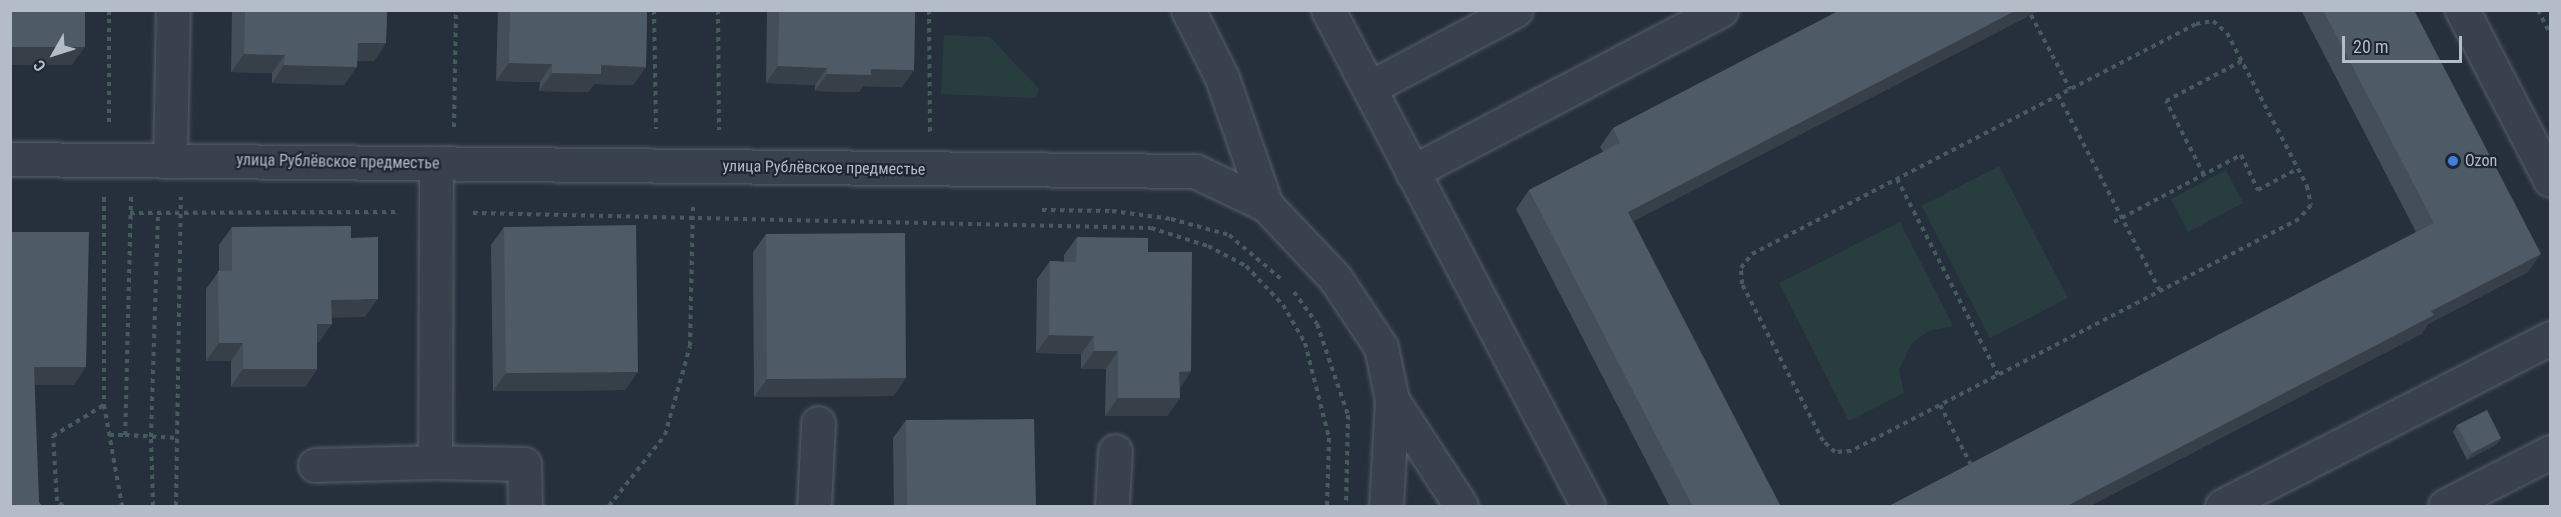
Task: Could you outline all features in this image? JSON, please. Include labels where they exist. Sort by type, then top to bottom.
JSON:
[{"type":"street","points":[[172,10],[175,160]]},
{"type":"street","points":[[1188,10],[1222,78],[1266,205]]},
{"type":"street","points":[[1328,10],[1588,507]]},
{"type":"street","points":[[1369,88],[1516,10]]},
{"type":"street","points":[[1412,172],[1721,10]]},
{"type":"street","points":[[2462,10],[2550,180]]},
{"type":"street","name":"улица Рублёвское предместье","points":[[10,159],[1195,171],[1266,205],[1335,278],[1381,347],[1392,400],[1461,507]]},
{"type":"street","points":[[435,462],[436,163]]},
{"type":"street","points":[[2222,507],[2550,338]]},
{"type":"street","points":[[1386,507],[1392,400]]},
{"type":"street","points":[[814,507],[818,423]]},
{"type":"street","points":[[1112,507],[1115,451]]},
{"type":"street","points":[[2445,507],[2550,453]]},
{"type":"street","points":[[315,465],[435,462],[524,464],[525,507]]},
{"type":"path","points":[[109,10],[109,133]]},
{"type":"path","points":[[454,131],[456,10]]},
{"type":"path","points":[[654,10],[656,132]]},
{"type":"path","points":[[718,10],[719,131]]},
{"type":"path","points":[[929,10],[930,135]]},
{"type":"path","points":[[2538,10],[2550,34]]},
{"type":"path","points":[[2031,15],[2070,89]]},
{"type":"path","points":[[2213,21],[2227,33],[2241,61],[2297,170],[2311,205],[2299,219],[1851,451],[1835,452],[1823,441],[1742,284],[1740,268],[1752,254],[2196,24],[2213,21]]},
{"type":"path","points":[[2204,175],[2166,100],[2241,61]]},
{"type":"path","points":[[2058,95],[2160,291]]},
{"type":"path","points":[[2114,222],[2241,156],[2258,190],[2297,170]]},
{"type":"path","points":[[175,160],[182,197],[176,507]]},
{"type":"path","points":[[1897,179],[1998,375]]},
{"type":"path","points":[[92,196],[113,196]]},
{"type":"path","points":[[104,196],[104,405],[122,507]]},
{"type":"path","points":[[122,196],[141,197]]},
{"type":"path","points":[[125,435],[131,197]]},
{"type":"path","points":[[171,197],[193,197]]},
{"type":"path","points":[[681,204],[705,204]]},
{"type":"path","points":[[609,507],[665,435],[690,346],[693,204]]},
{"type":"path","points":[[1031,210],[1112,211],[1171,219],[1229,235],[1288,285],[1317,324],[1348,415],[1346,507]]},
{"type":"path","points":[[130,213],[436,213],[1152,228],[1208,246],[1246,266],[1283,305],[1305,343],[1329,438],[1327,507]]},
{"type":"path","points":[[153,507],[151,437],[158,213]]},
{"type":"path","points":[[63,507],[57,501],[53,436],[104,405]]},
{"type":"path","points":[[1940,405],[1975,473]]},
{"type":"path","points":[[109,435],[178,438]]},
{"type":"green space","points":[[944,35],[990,37],[1039,89],[1036,98],[941,94]]},
{"type":"green space","points":[[1999,166],[2068,298],[1990,338],[1922,206]]},
{"type":"green space","points":[[2226,170],[2243,203],[2188,232],[2171,199]]},
{"type":"green space","points":[[1900,222],[1953,326],[1929,331],[1912,343],[1899,370],[1904,393],[1849,421],[1779,283]]},
{"type":"building","points":[[10,10],[85,10],[85,47],[10,47]]},
{"type":"building","points":[[245,10],[387,10],[386,43],[358,43],[357,67],[284,65],[285,55],[244,54]]},
{"type":"building","points":[[510,10],[647,10],[646,67],[601,65],[601,74],[552,73],[552,64],[509,63]]},
{"type":"building","points":[[779,10],[915,10],[914,70],[871,69],[871,75],[827,74],[827,68],[778,66]]},
{"type":"building","points":[[1840,10],[2017,10],[1628,212],[1781,507],[1693,507],[1529,190],[1620,143],[1613,128]]},
{"type":"building","points":[[2323,10],[2414,10],[2541,254],[2431,311],[2434,315],[2065,507],[1887,507],[2434,223]]},
{"type":"building","points":[[636,225],[638,372],[506,373],[504,227]]},
{"type":"building","points":[[351,226],[351,238],[378,237],[378,299],[331,300],[332,324],[317,324],[317,369],[243,369],[243,343],[219,343],[218,271],[232,271],[232,227]]},
{"type":"building","points":[[10,232],[89,232],[86,367],[34,367],[39,502],[43,507],[10,507]]},
{"type":"building","points":[[905,233],[906,378],[767,379],[766,234]]},
{"type":"building","points":[[1077,237],[1148,238],[1148,252],[1192,252],[1191,371],[1179,372],[1180,398],[1118,398],[1118,351],[1094,351],[1094,336],[1049,335],[1050,261],[1076,262]]},
{"type":"building","points":[[2487,410],[2501,438],[2472,453],[2457,425]]},
{"type":"building","points":[[1034,419],[1036,507],[907,507],[906,420]]},
{"type":"place","name":"Ozon","points":[[2453,161]]}]
